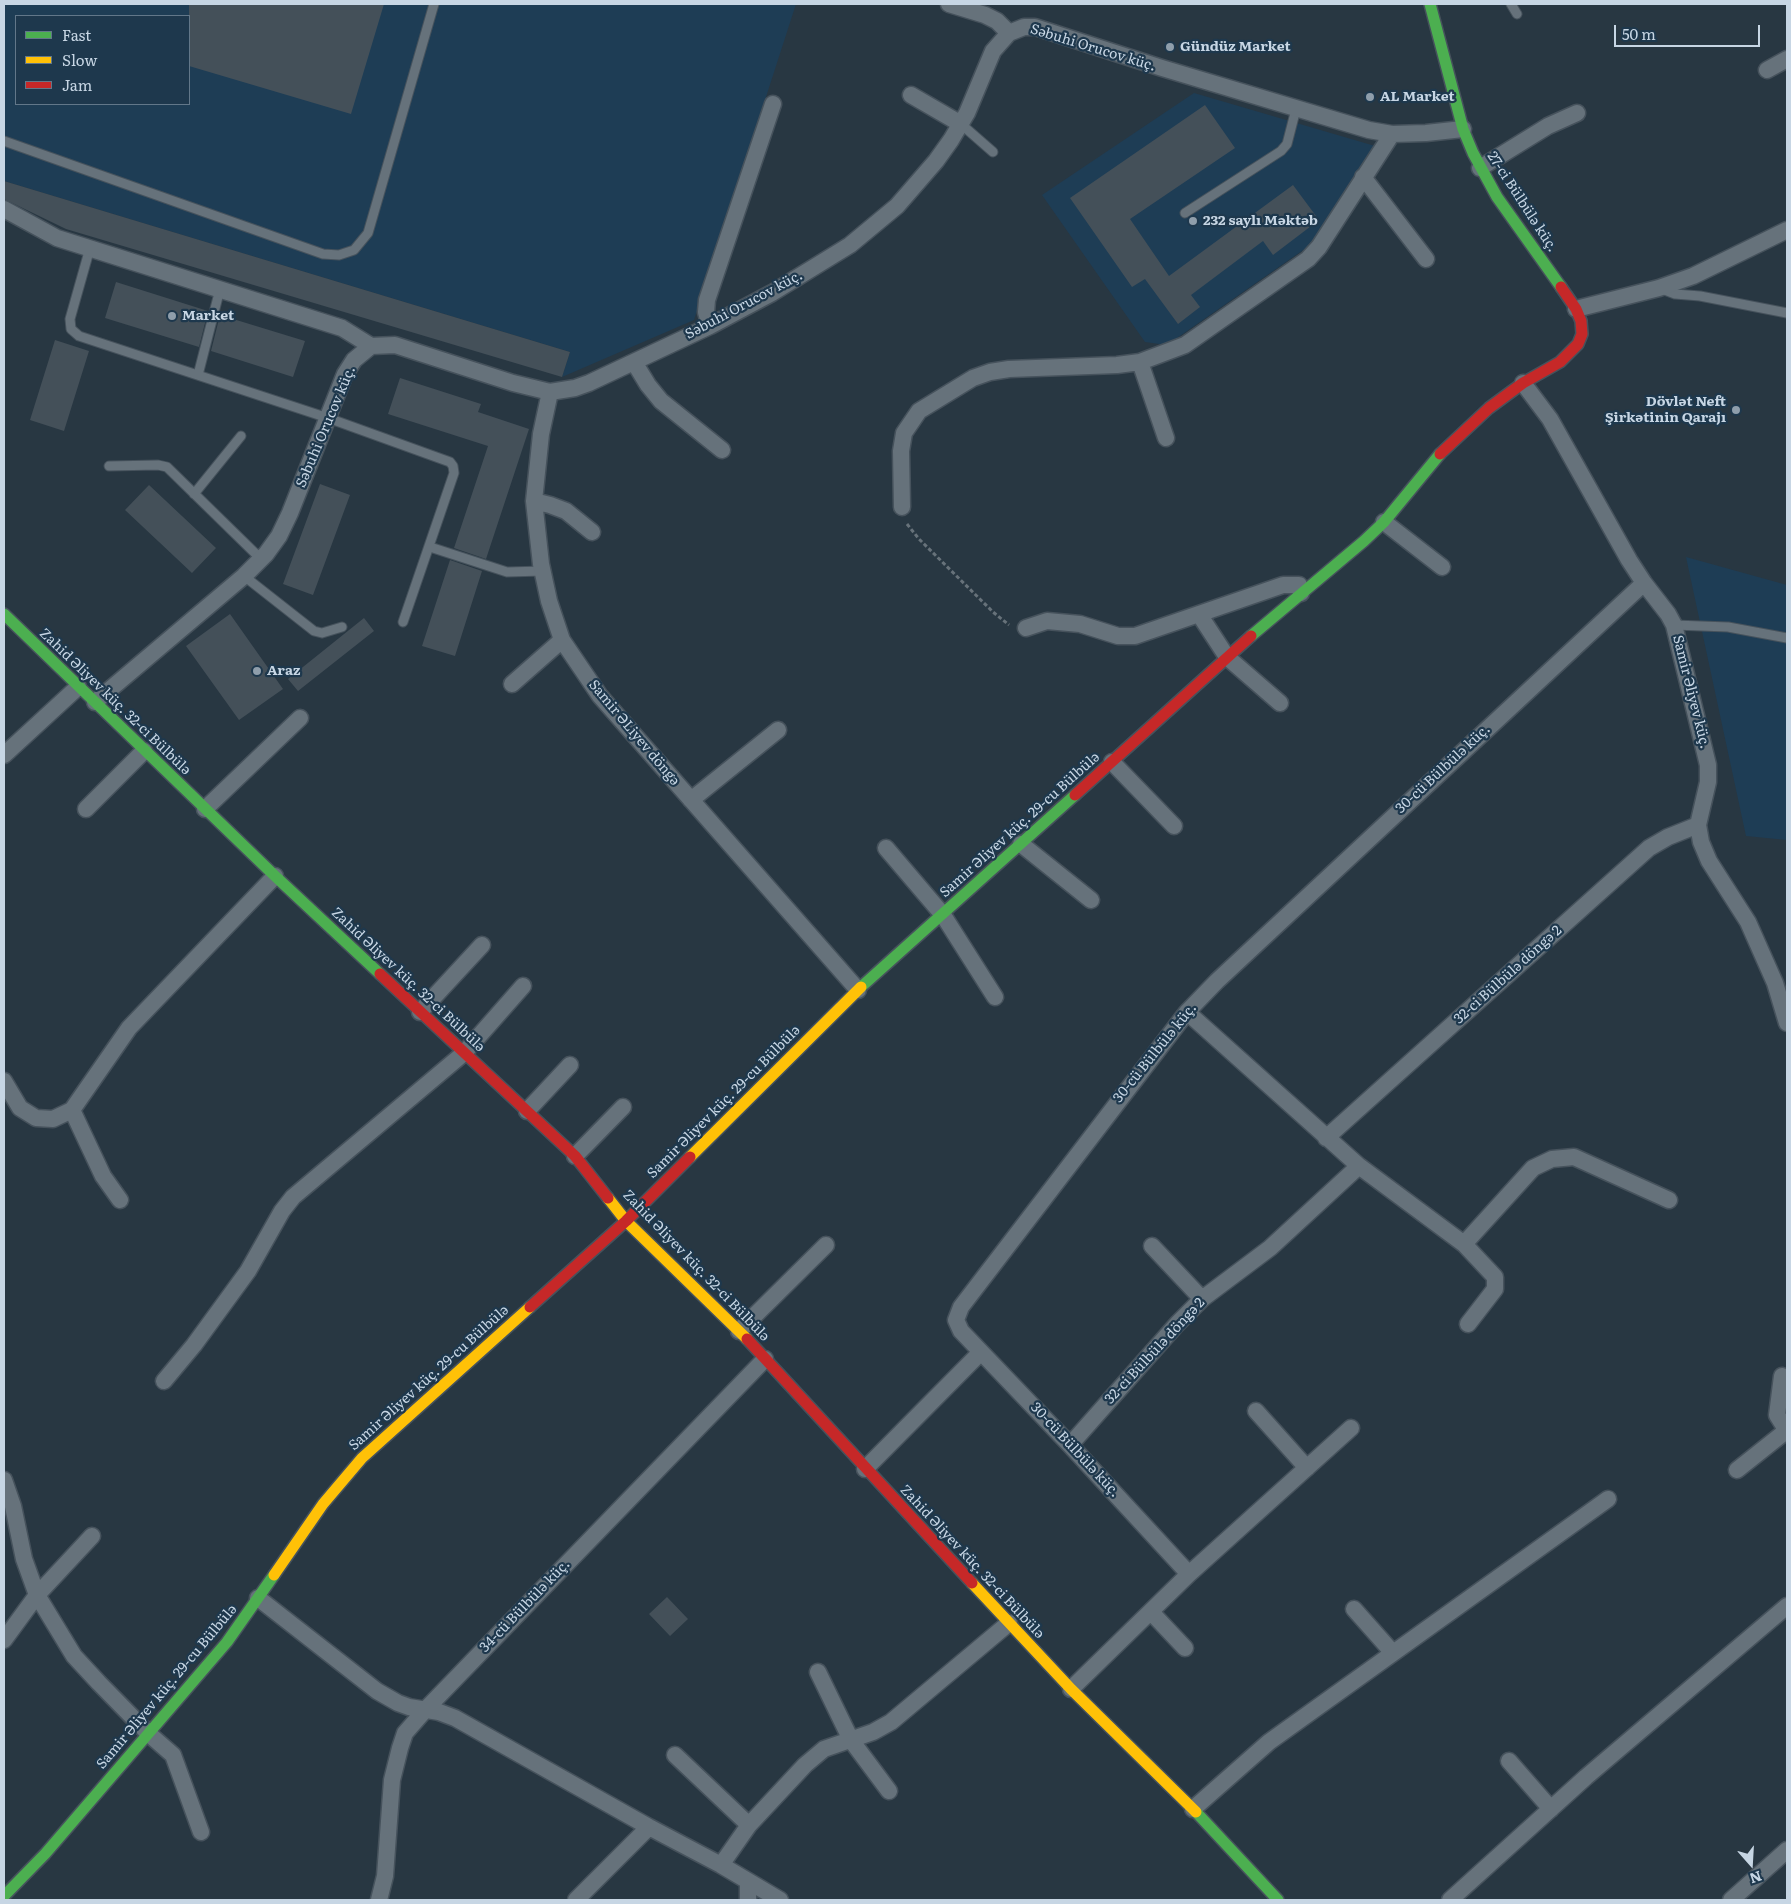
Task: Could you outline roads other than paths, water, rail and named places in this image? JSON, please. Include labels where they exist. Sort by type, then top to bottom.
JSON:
[{"type":"street","points":[[949,4],[985,15],[997,21],[1009,32]]},
{"type":"street","name":"27-ci Bülbülə küç.","points":[[1430,4],[1463,129],[1480,168],[1497,196],[1576,309],[1581,321],[1582,334],[1578,344],[1560,362],[1523,383]]},
{"type":"street","name":"Səbuhi Orucov küç.","points":[[95,702],[244,576],[280,536],[345,374],[354,360],[371,346],[395,344],[513,383],[550,392],[575,388],[710,326],[772,293],[850,245],[897,206],[936,161],[961,124],[993,51],[1009,32],[1024,27],[1035,27],[1368,130],[1392,134],[1463,129]]},
{"type":"street","points":[[1767,70],[1787,59]]},
{"type":"street","points":[[911,95],[961,124]]},
{"type":"street","points":[[710,326],[706,312],[706,300],[773,104]]},
{"type":"street","points":[[1480,168],[1548,126],[1577,113]]},
{"type":"street","points":[[902,507],[901,451],[904,433],[918,411],[973,378],[990,372],[1009,369],[1117,365],[1140,362],[1185,345],[1308,259],[1318,247],[1392,134]]},
{"type":"street","points":[[1364,177],[1426,259]]},
{"type":"street","points":[[4,209],[57,238],[342,328],[371,346]]},
{"type":"street","points":[[1576,309],[1659,288],[1693,276],[1787,230]]},
{"type":"street","points":[[634,362],[648,385],[662,401],[722,450]]},
{"type":"street","points":[[1140,362],[1166,438]]},
{"type":"street","name":"Samir Əliyev küç. 29-cu Bülbülə","points":[[4,1896],[45,1854],[227,1642],[323,1504],[362,1458],[626,1221],[858,990],[912,940],[1227,657],[1364,541],[1384,522],[1449,444],[1489,408],[1523,383]]},
{"type":"street","name":"Samir Əliyev küç.","points":[[1523,383],[1550,419],[1628,560],[1674,624],[1708,765],[1708,782],[1698,824],[1701,842],[1709,861],[1752,931],[1775,983],[1787,1023]]},
{"type":"street","name":"Samir ƏLiyev döngə","points":[[550,392],[541,434],[534,501],[549,601],[562,640],[600,696],[858,990]]},
{"type":"street","points":[[534,501],[550,504],[566,512],[592,532]]},
{"type":"street","points":[[1384,522],[1442,567]]},
{"type":"street","name":"30-cü Bülbülə küç.","points":[[1190,1574],[961,1331],[956,1320],[961,1307],[1187,1012],[1217,981],[1644,583]]},
{"type":"street","points":[[1026,628],[1048,621],[1080,624],[1118,636],[1134,636],[1283,585],[1299,585],[1301,593]]},
{"type":"street","name":"Zahid Əliyev küç. 32-ci Bülbülə","points":[[4,614],[205,810],[575,1156],[626,1221],[739,1331],[1071,1689],[1193,1809],[1278,1900]]},
{"type":"street","points":[[1200,614],[1227,657],[1280,703]]},
{"type":"street","points":[[512,684],[562,640]]},
{"type":"street","points":[[4,755],[78,687]]},
{"type":"street","points":[[205,810],[300,718]]},
{"type":"street","points":[[691,800],[778,730]]},
{"type":"street","points":[[86,809],[144,751]]},
{"type":"street","points":[[1112,762],[1174,826]]},
{"type":"street","name":"32-ci Bülbülə döngə 2","points":[[1326,1138],[1649,848],[1668,837],[1698,824]]},
{"type":"street","points":[[1021,844],[1091,900]]},
{"type":"street","points":[[886,848],[943,914],[995,997]]},
{"type":"street","points":[[4,1082],[20,1108],[36,1118],[53,1119],[72,1110],[129,1028],[275,876]]},
{"type":"street","points":[[420,1012],[482,945]]},
{"type":"street","points":[[164,1381],[194,1345],[248,1271],[282,1211],[293,1197],[464,1053],[523,986]]},
{"type":"street","points":[[1187,1012],[1326,1138],[1359,1166],[1464,1244],[1495,1277],[1495,1289],[1468,1324]]},
{"type":"street","points":[[527,1111],[570,1065]]},
{"type":"street","points":[[575,1156],[624,1107]]},
{"type":"street","points":[[72,1110],[103,1176],[120,1200]]},
{"type":"street","points":[[1464,1244],[1533,1168],[1552,1159],[1574,1157],[1669,1200]]},
{"type":"street","name":"32-ci Bülbülə döngə 2","points":[[1070,1445],[1177,1324],[1202,1299],[1270,1248],[1359,1166]]},
{"type":"street","points":[[739,1331],[826,1245]]},
{"type":"street","points":[[1152,1246],[1202,1299]]},
{"type":"street","points":[[865,1469],[981,1352]]},
{"type":"street","name":"34-cü Bülbülə küç.","points":[[379,1900],[385,1876],[392,1780],[405,1733],[426,1709],[765,1359]]},
{"type":"street","points":[[1737,1470],[1787,1431],[1778,1415],[1782,1376]]},
{"type":"street","points":[[1256,1411],[1307,1468]]},
{"type":"street","points":[[1071,1689],[1190,1574],[1350,1428]]},
{"type":"street","points":[[4,1480],[13,1506],[24,1559],[36,1595],[74,1656],[149,1734],[173,1755],[201,1832]]},
{"type":"street","points":[[1193,1809],[1269,1742],[1608,1499]]},
{"type":"street","points":[[4,1640],[36,1595],[92,1536]]},
{"type":"street","points":[[258,1598],[377,1691],[409,1708],[426,1709],[455,1718],[780,1900]]},
{"type":"street","points":[[1450,1900],[1586,1777],[1787,1606]]},
{"type":"street","points":[[1354,1609],[1393,1653]]},
{"type":"street","points":[[1151,1612],[1185,1648]]},
{"type":"street","points":[[721,1866],[749,1825],[805,1765],[824,1749],[873,1732],[891,1722],[1009,1623]]},
{"type":"street","points":[[818,1672],[850,1740],[888,1791]]},
{"type":"street","points":[[675,1755],[749,1825]]},
{"type":"street","points":[[1509,1761],[1551,1809]]},
{"type":"street","points":[[576,1900],[649,1828]]},
{"type":"street","points":[[1731,1900],[1787,1850]]},
{"type":"street","points":[[748,1883],[748,1900]]},
{"type":"lane","points":[[4,141],[323,254],[339,255],[354,250],[368,233],[434,4]]},
{"type":"lane","points":[[1511,4],[1517,14]]},
{"type":"lane","points":[[1184,213],[1282,152],[1287,144],[1296,109]]},
{"type":"lane","points":[[961,124],[994,152]]},
{"type":"lane","points":[[90,248],[70,319],[71,329],[79,336],[328,418],[450,462],[454,473],[403,622]]},
{"type":"lane","points":[[1659,288],[1675,294],[1700,296],[1787,313]]},
{"type":"lane","points":[[198,374],[220,289]]},
{"type":"lane","points":[[194,494],[241,436]]},
{"type":"lane","points":[[109,466],[158,465],[167,467],[261,559]]},
{"type":"lane","points":[[430,547],[507,572],[543,571]]},
{"type":"lane","points":[[244,576],[314,631],[322,633],[342,627]]},
{"type":"lane","points":[[1674,624],[1728,627],[1787,638]]},
{"type":"place","name":"Gündüz Market","points":[[1170,47]]},
{"type":"place","name":"AL Market","points":[[1370,97]]},
{"type":"place","name":"232 saylı Məktəb","points":[[1193,221]]},
{"type":"place","name":"Market","points":[[172,316]]},
{"type":"place","name":"Dövlət Neft Şirkətinin Qarajı","points":[[1736,410]]},
{"type":"place","name":"Araz","points":[[257,671]]}]
